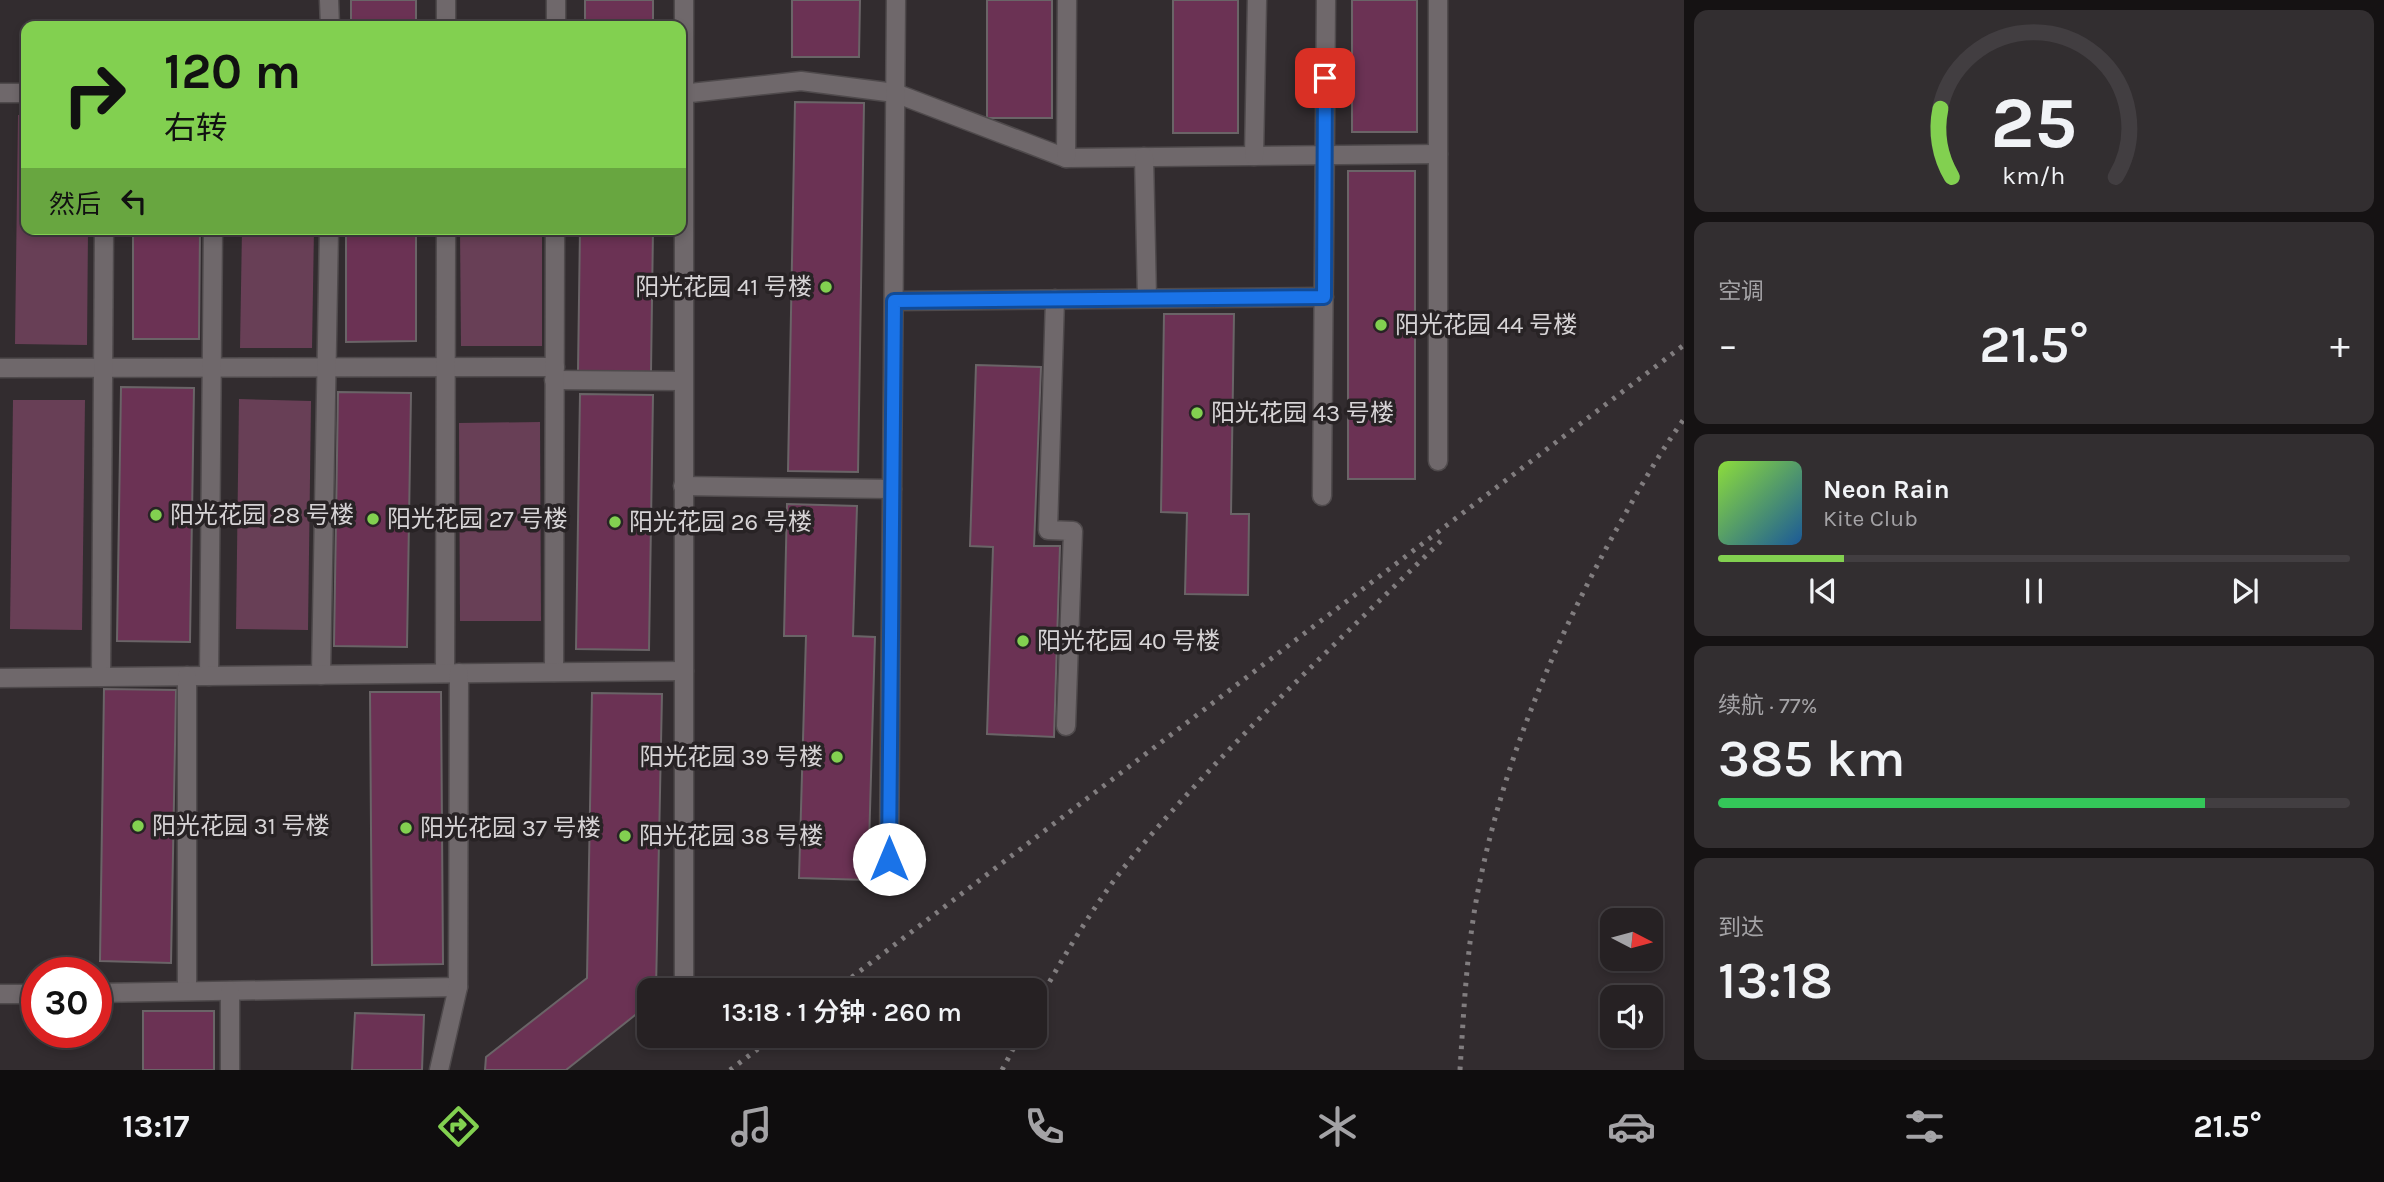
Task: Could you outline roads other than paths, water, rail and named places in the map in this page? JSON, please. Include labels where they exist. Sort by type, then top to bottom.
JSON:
[{"type":"street","points":[[329,0],[330,21]]},
{"type":"street","points":[[446,0],[446,21]]},
{"type":"street","points":[[556,0],[556,21]]},
{"type":"street","points":[[684,0],[684,21]]},
{"type":"street","points":[[889,859],[896,0]]},
{"type":"street","points":[[1066,158],[1067,0]]},
{"type":"street","points":[[1254,156],[1257,0]]},
{"type":"street","points":[[1322,496],[1326,0]]},
{"type":"street","points":[[1438,0],[1438,461]]},
{"type":"street","points":[[686,94],[801,81],[895,93],[1066,158],[1438,154]]},
{"type":"street","points":[[0,93],[21,93]]},
{"type":"street","points":[[1144,157],[1147,299]]},
{"type":"street","points":[[101,677],[104,235]]},
{"type":"street","points":[[208,676],[213,235]]},
{"type":"street","points":[[321,675],[329,235]]},
{"type":"street","points":[[439,1070],[458,987],[445,367],[446,235]]},
{"type":"street","points":[[554,672],[555,235]]},
{"type":"street","points":[[683,235],[684,978]]},
{"type":"street","points":[[894,301],[1324,297]]},
{"type":"street","points":[[1055,299],[1048,530],[1073,531],[1066,726]]},
{"type":"street","points":[[0,368],[445,367],[683,381]]},
{"type":"street","points":[[684,486],[892,489]]},
{"type":"street","points":[[0,678],[684,671]]},
{"type":"street","points":[[187,676],[187,991]]},
{"type":"street","points":[[112,993],[458,987]]},
{"type":"street","points":[[230,991],[230,1070]]},
{"type":"street","points":[[0,994],[21,994]]},
{"type":"railway","points":[[851,978],[1684,345]]},
{"type":"railway","points":[[1460,1070],[1472,927],[1480,881],[1503,790],[1518,745],[1534,701],[1593,573],[1648,474],[1684,419]]},
{"type":"railway","points":[[1047,987],[1096,906],[1124,867],[1175,808],[1250,728],[1445,537]]},
{"type":"railway","points":[[730,1070],[759,1048]]},
{"type":"railway","points":[[1002,1070],[1014,1048]]},
{"type":"place","name":"阳光花园 41 号楼","points":[[826,287]]},
{"type":"place","name":"阳光花园 44 号楼","points":[[1381,325]]},
{"type":"place","name":"阳光花园 43 号楼","points":[[1197,413]]},
{"type":"place","name":"阳光花园 28 号楼","points":[[156,515]]},
{"type":"place","name":"阳光花园 27 号楼","points":[[373,519]]},
{"type":"place","name":"阳光花园 26 号楼","points":[[615,522]]},
{"type":"place","name":"阳光花园 40 号楼","points":[[1023,641]]},
{"type":"place","name":"阳光花园 39 号楼","points":[[837,757]]},
{"type":"place","name":"阳光花园 31 号楼","points":[[138,826]]},
{"type":"place","name":"阳光花园 37 号楼","points":[[406,828]]},
{"type":"place","name":"阳光花园 38 号楼","points":[[625,836]]}]
